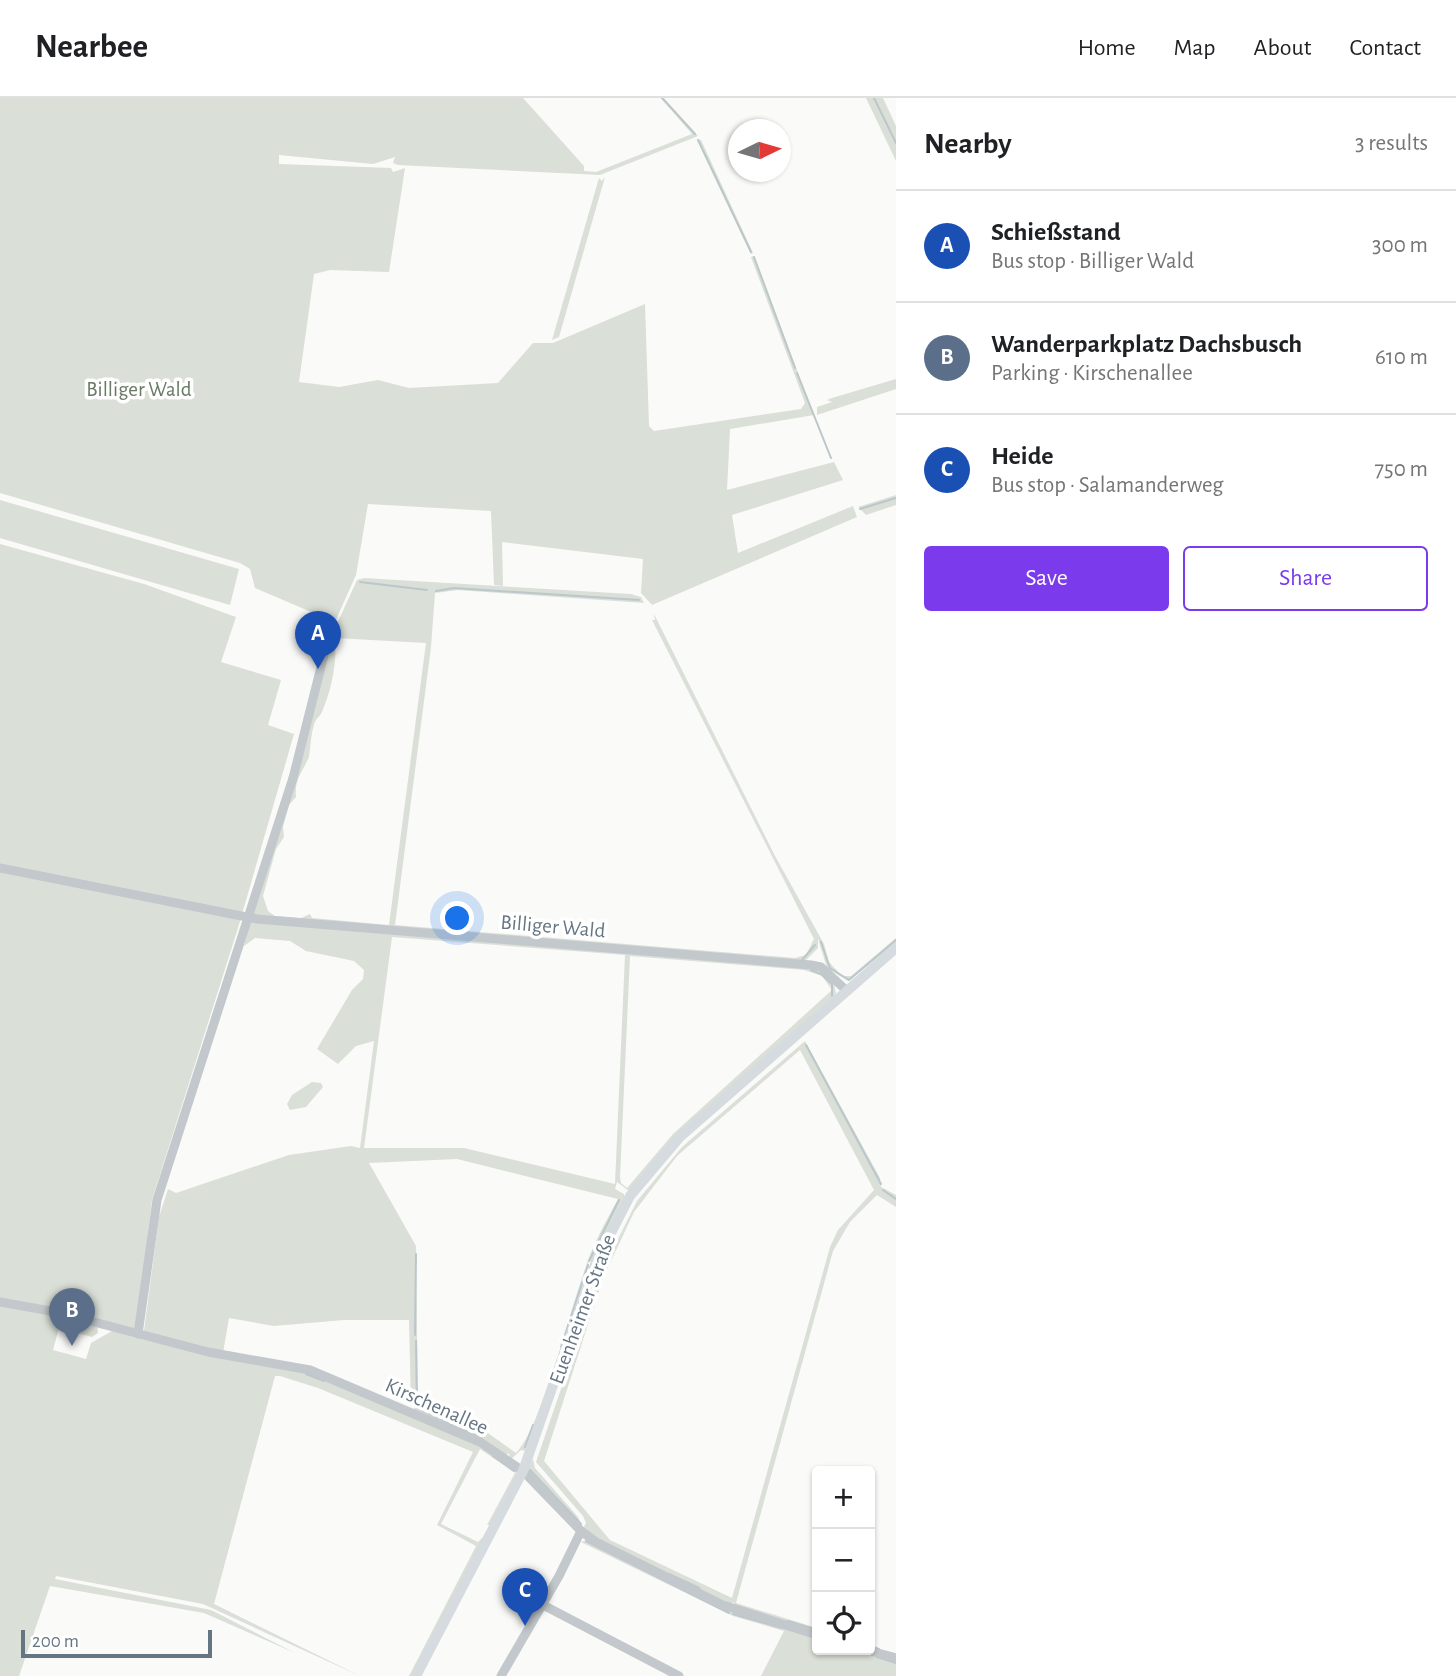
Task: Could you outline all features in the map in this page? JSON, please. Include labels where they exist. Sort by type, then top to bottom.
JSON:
[{"type":"main road","name":"Euenheimer Straße","points":[[416,1676],[523,1471],[595,1265],[630,1196],[680,1137],[896,948]]},
{"type":"street","points":[[138,1334],[159,1192],[293,778],[327,643]]},
{"type":"street","name":"Billiger Wald","points":[[0,868],[247,916],[811,965],[821,968],[847,991]]},
{"type":"street","name":"Kirschenallee","points":[[0,1302],[56,1312],[228,1356],[303,1368],[464,1433],[523,1471],[581,1531],[596,1542],[723,1605],[812,1632]]},
{"type":"street","points":[[501,1676],[581,1531]]},
{"type":"street","points":[[542,1605],[673,1675]]},
{"type":"street","points":[[875,1652],[896,1658]]},
{"type":"green space","name":"Billiger Wald","points":[[0,98],[523,98],[584,166],[584,171],[596,172],[692,134],[661,98],[664,98],[698,136],[600,175],[398,165],[393,163],[395,157],[373,164],[279,155],[279,164],[391,168],[393,172],[405,168],[389,272],[330,270],[314,274],[299,382],[339,387],[378,380],[409,388],[498,383],[533,343],[553,343],[645,304],[649,426],[654,431],[801,409],[805,403],[751,257],[754,256],[814,415],[730,429],[727,490],[834,462],[843,480],[732,515],[738,553],[853,506],[857,517],[652,605],[641,593],[643,559],[502,542],[503,586],[494,585],[491,511],[368,504],[356,575],[326,642],[322,641],[330,620],[255,588],[250,569],[240,563],[0,493]]},
{"type":"green space","points":[[866,98],[883,98],[896,126],[896,161]]},
{"type":"green space","points":[[697,139],[701,140],[753,253],[751,254]]},
{"type":"green space","points":[[605,177],[559,337],[552,340],[599,178],[602,181]]},
{"type":"green space","points":[[896,379],[896,389],[817,415],[817,407],[832,402],[827,400]]},
{"type":"green space","points":[[896,495],[896,505],[866,515],[858,507]]},
{"type":"green space","points":[[0,500],[239,569],[230,605],[0,538]]},
{"type":"green space","points":[[0,544],[144,584],[236,617],[221,662],[281,680],[268,725],[294,734],[238,928],[152,1200],[136,1329],[0,1300]]},
{"type":"green space","points":[[364,578],[631,594],[641,597],[644,603],[458,590],[435,593],[431,647],[395,925],[795,958],[806,955],[814,939],[652,620],[655,620],[654,614],[775,856],[824,944],[829,962],[842,976],[851,976],[896,938],[896,943],[848,981],[827,968],[818,939],[818,948],[805,961],[254,915],[252,909],[306,741],[331,637],[357,580]],"holes":[[[335,638],[426,643],[389,925],[312,918],[310,914],[301,918],[275,916],[268,911],[263,896],[276,849],[284,837],[283,827],[289,805],[296,797],[298,781],[309,757],[315,723],[329,694]]]},
{"type":"green space","points":[[250,922],[817,969],[834,983],[836,994],[673,1139],[629,1191],[617,1182],[615,1189],[624,1194],[624,1198],[592,1261],[588,1262],[590,1267],[546,1392],[587,1262],[618,1199],[457,1159],[369,1163],[416,1246],[418,1402],[464,1416],[516,1453],[526,1440],[544,1396],[525,1451],[521,1450],[510,1460],[509,1453],[506,1455],[464,1430],[414,1410],[414,1398],[411,1403],[409,1320],[344,1320],[274,1326],[229,1318],[223,1353],[144,1331],[159,1217],[168,1189],[176,1193],[289,1155],[351,1146],[360,1148],[374,1041],[356,1046],[338,1064],[317,1049],[352,990],[363,979],[364,970],[354,961],[306,951],[290,941],[255,938],[244,946]],"holes":[[[392,937],[625,955],[615,1184],[464,1148],[364,1148]],[[630,956],[804,970],[822,976],[832,990],[673,1134],[627,1188],[621,1183]]]},
{"type":"green space","points":[[805,1041],[880,1178],[881,1187],[896,1195],[896,1207],[877,1195],[850,1222],[833,1251],[736,1603],[812,1626],[812,1630],[734,1606],[734,1602],[731,1604],[596,1539],[583,1529],[586,1523],[583,1516],[536,1462],[600,1275],[637,1201],[682,1147]],"holes":[[[800,1050],[874,1190],[838,1230],[830,1247],[732,1598],[610,1540],[544,1461],[603,1278],[634,1212],[677,1156]]]},
{"type":"green space","points":[[312,1082],[321,1083],[323,1087],[306,1107],[290,1110],[287,1104],[292,1095]]},
{"type":"green space","points":[[0,1304],[97,1325],[98,1333],[92,1337],[59,1328],[53,1350],[86,1359],[91,1343],[112,1331],[291,1367],[460,1434],[516,1471],[490,1525],[487,1525],[515,1473],[480,1449],[441,1524],[478,1542],[484,1536],[413,1676],[409,1676],[476,1546],[437,1525],[473,1452],[318,1388],[275,1376],[214,1604],[360,1676],[203,1604],[56,1576],[55,1579],[211,1610],[295,1653],[204,1613],[50,1586],[19,1676],[0,1676]]},
{"type":"green space","points":[[533,1459],[535,1468],[578,1517],[582,1526],[527,1471]]},
{"type":"green space","points":[[588,1540],[720,1606],[812,1635],[812,1655],[875,1654],[896,1660],[896,1676],[761,1676],[784,1631],[733,1616],[581,1542]]},
{"type":"waterway","points":[[662,98],[695,134]]},
{"type":"waterway","points":[[874,98],[896,143]]},
{"type":"waterway","points":[[698,140],[751,252]]},
{"type":"waterway","points":[[754,257],[795,368]]},
{"type":"waterway","points":[[797,373],[831,458]]},
{"type":"waterway","points":[[860,509],[896,498]]},
{"type":"waterway","points":[[360,582],[427,590]]},
{"type":"waterway","points":[[436,591],[454,588],[639,600]]},
{"type":"waterway","points":[[821,942],[830,968],[849,980],[896,940]]},
{"type":"waterway","points":[[802,960],[815,945]]},
{"type":"waterway","points":[[811,970],[821,974],[832,984],[832,996]]},
{"type":"waterway","points":[[806,1045],[881,1184]]},
{"type":"waterway","points":[[883,1190],[896,1199]]},
{"type":"waterway","points":[[589,1261],[619,1200]]},
{"type":"waterway","points":[[415,1335],[416,1254]]},
{"type":"waterway","points":[[561,1347],[588,1265]]},
{"type":"waterway","points":[[416,1341],[417,1408],[479,1437]]},
{"type":"waterway","points":[[306,1374],[324,1381]]},
{"type":"waterway","points":[[525,1447],[533,1425]]},
{"type":"waterway","points":[[493,1456],[514,1471]]},
{"type":"waterway","points":[[530,1470],[581,1524]]},
{"type":"waterway","points":[[586,1541],[729,1613]]},
{"type":"waterway","points":[[669,1574],[699,1588]]},
{"type":"waterway","points":[[733,1614],[782,1628]]},
{"type":"waterway","points":[[788,1621],[812,1628]]},
{"type":"waterway","points":[[875,1648],[879,1649]]},
{"type":"waterway","points":[[877,1657],[896,1663]]},
{"type":"place","name":"Schießstand","points":[[318,669]]},
{"type":"place","name":"Wanderparkplatz Dachsbusch","points":[[72,1346]]},
{"type":"place","name":"Heide","points":[[525,1626]]}]
